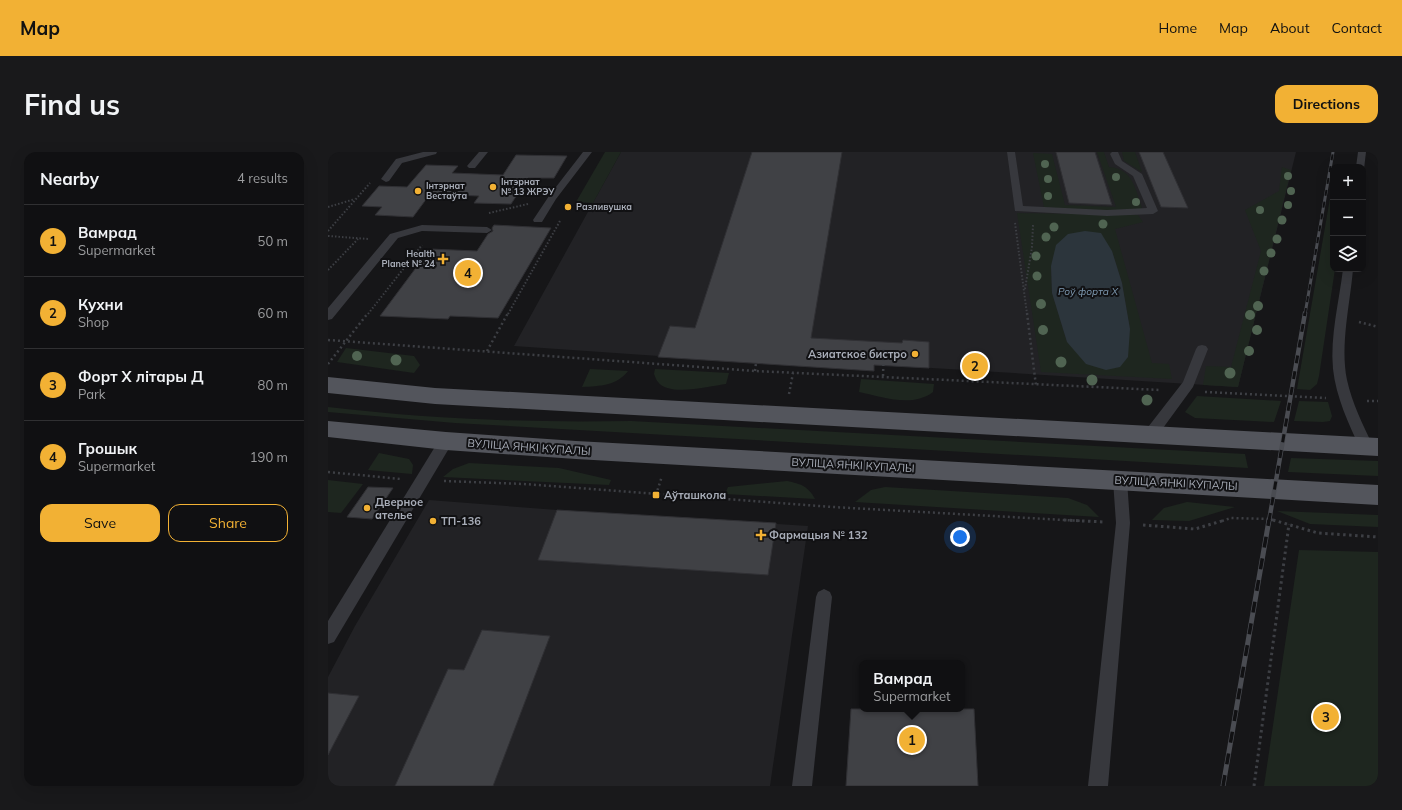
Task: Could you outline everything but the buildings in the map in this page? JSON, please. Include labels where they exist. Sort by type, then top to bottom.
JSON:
[{"type":"main road","points":[[328,385],[435,396],[1372,446]]},
{"type":"main road","name":"ВУЛІЦА ЯНКІ КУПАЛЫ","points":[[328,429],[446,441],[576,450],[1378,495]]},
{"type":"lane","points":[[386,178],[399,160],[433,152]]},
{"type":"lane","points":[[472,166],[484,152]]},
{"type":"lane","points":[[538,220],[552,198],[588,152]]},
{"type":"lane","points":[[1011,152],[1018,209],[1107,213],[1153,212],[1137,174],[1118,162],[1115,154]]},
{"type":"lane","points":[[1361,164],[1362,152]]},
{"type":"lane","points":[[328,316],[394,236],[422,228],[487,230]]},
{"type":"lane","points":[[1348,272],[1339,351],[1339,371],[1345,394],[1372,446]]},
{"type":"lane","points":[[1150,435],[1189,384],[1202,349]]},
{"type":"lane","points":[[328,636],[446,441]]},
{"type":"lane","points":[[1098,786],[1124,523],[1120,480]]},
{"type":"lane","points":[[802,786],[824,597]]},
{"type":"path","points":[[328,231],[373,180]]},
{"type":"path","points":[[328,207],[356,199]]},
{"type":"path","points":[[1014,218],[1036,386]]},
{"type":"path","points":[[1024,294],[1032,247],[1034,218]]},
{"type":"path","points":[[487,351],[560,221],[538,220]]},
{"type":"path","points":[[328,270],[358,238]]},
{"type":"path","points":[[1358,321],[1378,327]]},
{"type":"path","points":[[328,340],[755,371],[882,376],[1036,386],[1291,395],[1326,398]]},
{"type":"path","points":[[882,376],[884,346]]},
{"type":"path","points":[[755,371],[756,363]]},
{"type":"path","points":[[328,472],[422,480],[524,484],[868,509]]},
{"type":"path","points":[[1254,786],[1289,524]]},
{"type":"shaded area","points":[[605,152],[621,152],[593,203],[576,202]]},
{"type":"shaded area","points":[[621,152],[1296,152],[1238,387],[883,365],[874,365],[874,371],[514,346]]},
{"type":"shaded area","points":[[1097,152],[1104,152],[1109,167],[1124,172],[1129,176],[1143,210],[1106,212],[1044,207],[1033,153],[1052,154],[1065,205],[1116,207]]},
{"type":"shaded area","points":[[1122,152],[1135,152],[1142,172],[1124,161]]},
{"type":"shaded area","points":[[1282,167],[1291,170],[1238,387],[1203,385],[1206,366],[1231,367],[1261,251],[1245,210],[1279,191]]},
{"type":"shaded area","points":[[1330,198],[1330,272],[1335,272],[1319,376],[1317,384],[1310,390],[1297,389]]},
{"type":"shaded area","points":[[1017,213],[1138,215],[1143,222],[1115,229],[1152,363],[1169,364],[1172,379],[1041,372]],"holes":[[[1112,251],[1122,283],[1130,329],[1067,342],[1052,293],[1051,266]]]},
{"type":"shaded area","points":[[346,348],[414,356],[420,365],[414,373],[337,362]]},
{"type":"shaded area","points":[[590,369],[628,371],[618,380],[613,382],[582,387]]},
{"type":"shaded area","points":[[655,369],[729,373],[726,384],[680,390],[671,389],[658,382],[654,374]]},
{"type":"shaded area","points":[[861,379],[934,384],[933,392],[925,397],[897,400],[859,392]]},
{"type":"shaded area","points":[[1197,396],[1281,401],[1274,422],[1195,418],[1185,412]]},
{"type":"shaded area","points":[[1299,401],[1328,402],[1332,416],[1330,421],[1294,421]]},
{"type":"shaded area","points":[[328,407],[404,415],[517,421],[631,421],[1245,454],[1248,468],[455,423],[328,412]]},
{"type":"shaded area","points":[[379,453],[409,459],[413,465],[412,474],[368,470]]},
{"type":"shaded area","points":[[1291,458],[1378,461],[1378,476],[1288,472]]},
{"type":"shaded area","points":[[469,463],[559,468],[611,480],[609,485],[443,477],[453,469]]},
{"type":"shaded area","points":[[328,480],[363,484],[341,513],[328,512]]},
{"type":"shaded area","points":[[787,481],[804,486],[810,491],[815,499],[725,494],[728,487]]},
{"type":"shaded area","points":[[885,487],[1068,498],[1087,505],[1099,517],[855,502],[871,490]]},
{"type":"shaded area","points":[[429,500],[557,510],[808,526],[770,786],[328,786],[328,677],[355,626]]},
{"type":"shaded area","points":[[1187,502],[1235,507],[1189,521],[1152,520],[1164,508]]},
{"type":"shaded area","points":[[1277,511],[1378,515],[1378,527],[1310,524]]},
{"type":"shaded area","points":[[1299,550],[1378,552],[1378,786],[1264,786]]},
{"type":"water","name":"Роў форта X","points":[[1085,231],[1101,233],[1112,251],[1122,283],[1130,329],[1128,357],[1120,367],[1106,370],[1086,364],[1067,342],[1052,293],[1051,266],[1056,245],[1068,234]]},
{"type":"railway","points":[[1305,314],[1333,152]]},
{"type":"railway","points":[[1269,521],[1305,313]]},
{"type":"railway","points":[[1223,786],[1269,520]]},
{"type":"place","name":"Інтэрнат № 13 ЖРЭУ","points":[[493,187]]},
{"type":"place","name":"Інтэрнат Вестаўта","points":[[418,191]]},
{"type":"place","name":"Разливушка","points":[[568,207]]},
{"type":"place","name":"Health Planet № 24","points":[[443,259]]},
{"type":"place","name":"Грошык","points":[[468,273]]},
{"type":"place","name":"Азиатское бистро","points":[[915,354]]},
{"type":"place","name":"Кухни","points":[[975,366]]},
{"type":"place","name":"Аўташкола","points":[[656,495]]},
{"type":"place","name":"Дверное ателье","points":[[367,508]]},
{"type":"place","name":"ТП-136","points":[[433,521]]},
{"type":"place","name":"Фармацыя № 132","points":[[761,535]]},
{"type":"place","name":"Форт X літары Д","points":[[1326,717]]},
{"type":"place","name":"Вамрад","points":[[912,740]]}]
